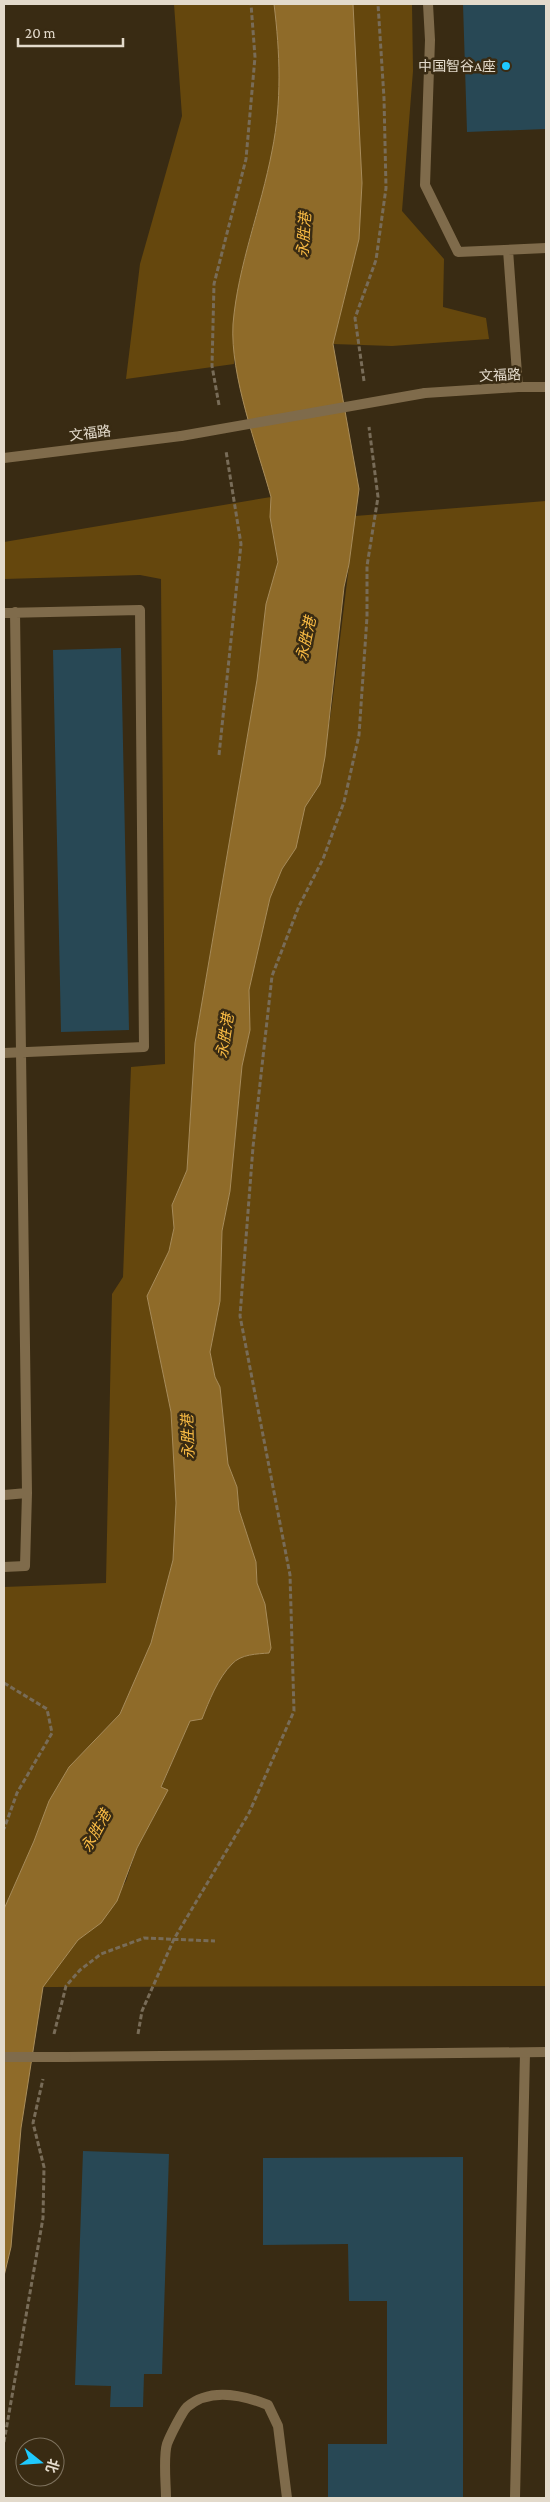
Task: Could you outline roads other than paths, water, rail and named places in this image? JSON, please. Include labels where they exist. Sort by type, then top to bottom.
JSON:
[{"type":"street","points":[[428,4],[430,40],[424,185],[458,252],[546,248]]},
{"type":"street","points":[[508,250],[518,387]]},
{"type":"street","name":"文福路","points":[[4,458],[181,436],[424,393],[518,387],[546,388]]},
{"type":"street","points":[[4,613],[140,610],[144,1047],[4,1053]]},
{"type":"street","points":[[4,1567],[25,1566],[27,1493],[15,612]]},
{"type":"street","points":[[4,1495],[27,1493]]},
{"type":"street","points":[[4,2058],[546,2052]]},
{"type":"street","points":[[515,2498],[525,2053]]},
{"type":"street","points":[[166,2498],[167,2446],[184,2410],[189,2405],[207,2397],[237,2394],[268,2405],[278,2426],[288,2498]]},
{"type":"water","name":"永胜港","points":[[274,4],[353,4],[362,183],[359,239],[333,344],[359,489],[344,587],[325,757],[320,784],[305,807],[296,848],[282,869],[270,898],[249,990],[250,1030],[242,1066],[230,1191],[222,1231],[220,1301],[210,1352],[215,1377],[220,1387],[228,1464],[237,1487],[239,1510],[256,1562],[257,1583],[265,1604],[271,1648],[269,1653],[244,1656],[232,1664],[218,1683],[202,1719],[190,1721],[161,1787],[168,1790],[137,1848],[117,1901],[101,1923],[78,1940],[43,1987],[21,2128],[11,2247],[4,2276],[4,1909],[34,1841],[49,1801],[69,1767],[120,1714],[151,1643],[173,1560],[176,1503],[171,1412],[147,1296],[169,1251],[174,1228],[172,1205],[187,1170],[195,1043],[257,680],[266,604],[278,562],[270,517],[271,497],[240,388],[233,344],[233,324],[240,280],[275,133],[279,77],[278,40]]},
{"type":"place","name":"中国智谷A座","points":[[506,66]]}]
